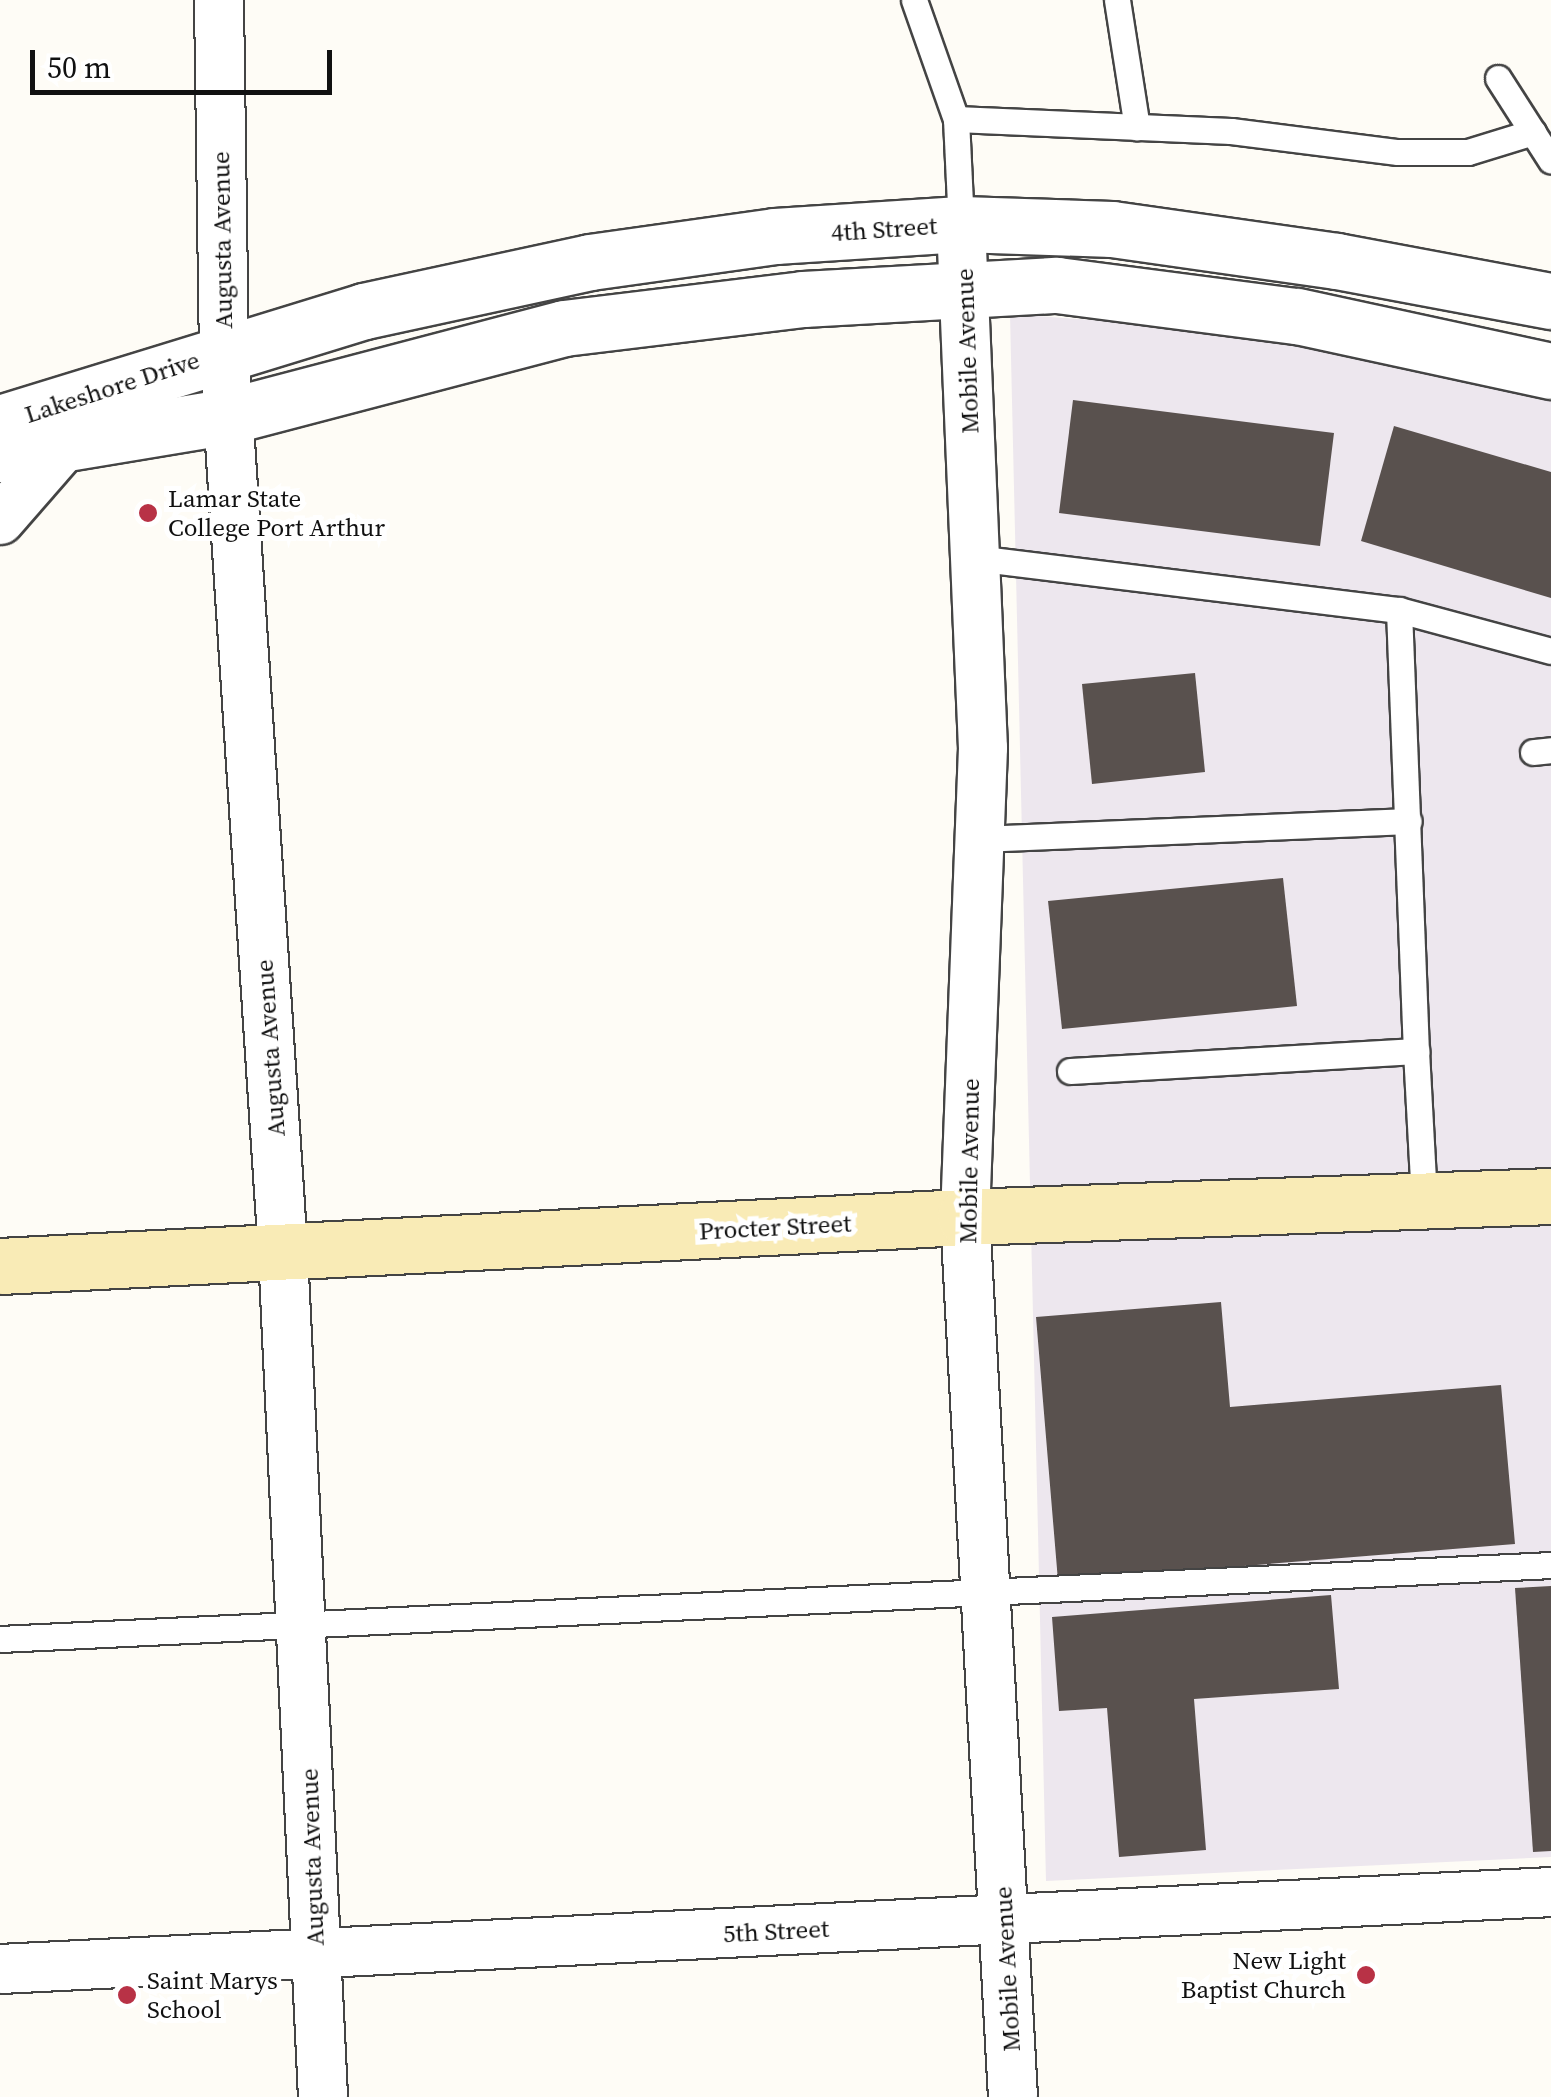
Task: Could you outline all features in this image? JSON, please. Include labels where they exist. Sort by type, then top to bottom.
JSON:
[{"type":"main road","name":"Procter Street","points":[[0,1266],[965,1217],[1551,1196]]},
{"type":"street","name":"Augusta Avenue","points":[[219,0],[224,351],[284,1252],[323,2097]]},
{"type":"street","name":"4th Street","points":[[224,351],[364,311],[590,262],[775,236],[962,224],[1112,229],[1337,260],[1551,301]]},
{"type":"street","name":"Mobile Avenue","points":[[962,224],[975,558],[980,838],[965,1217],[1013,2097]]},
{"type":"street","points":[[230,416],[564,328],[803,299],[1057,285],[1297,316],[1551,372]]},
{"type":"street","name":"Lakeshore Drive","points":[[0,423],[224,351]]},
{"type":"street","name":"Lakeshore Drive","points":[[0,454],[230,416]]},
{"type":"street","name":"Lakeshore Drive","points":[[0,520],[66,444]]},
{"type":"street","name":"5th Street","points":[[0,1970],[1551,1892]]},
{"type":"lane","points":[[914,0],[956,118],[962,224]]},
{"type":"lane","points":[[1117,0],[1137,127]]},
{"type":"lane","points":[[1498,78],[1551,161]]},
{"type":"lane","points":[[956,118],[1137,127],[1398,152],[1468,152],[1533,132]]},
{"type":"lane","points":[[975,558],[1399,610],[1551,650]]},
{"type":"lane","points":[[1399,610],[1424,1199]]},
{"type":"lane","points":[[980,838],[1409,820]]},
{"type":"lane","points":[[1070,1071],[1416,1051]]},
{"type":"lane","points":[[0,1639],[1551,1565]]},
{"type":"shaded area","points":[[1010,314],[1551,353],[1551,1857],[1046,1881]]},
{"type":"building","points":[[1073,400],[1334,433],[1320,546],[1059,513]]},
{"type":"building","points":[[1394,426],[1551,472],[1551,598],[1361,541]]},
{"type":"building","points":[[1195,673],[1205,772],[1092,784],[1082,684]]},
{"type":"building","points":[[1283,878],[1297,1006],[1062,1029],[1048,901]]},
{"type":"building","points":[[1221,1302],[1230,1407],[1501,1385],[1515,1544],[1058,1581],[1036,1317]]},
{"type":"building","points":[[1551,1586],[1551,1851],[1533,1852],[1515,1588]]},
{"type":"building","points":[[1331,1595],[1339,1689],[1194,1699],[1206,1850],[1119,1857],[1107,1708],[1059,1711],[1052,1617]]},
{"type":"place","name":"Lamar State College Port Arthur","points":[[148,513]]},
{"type":"place","name":"New Light Baptist Church","points":[[1366,1975]]},
{"type":"place","name":"Saint Marys School","points":[[127,1995]]}]
